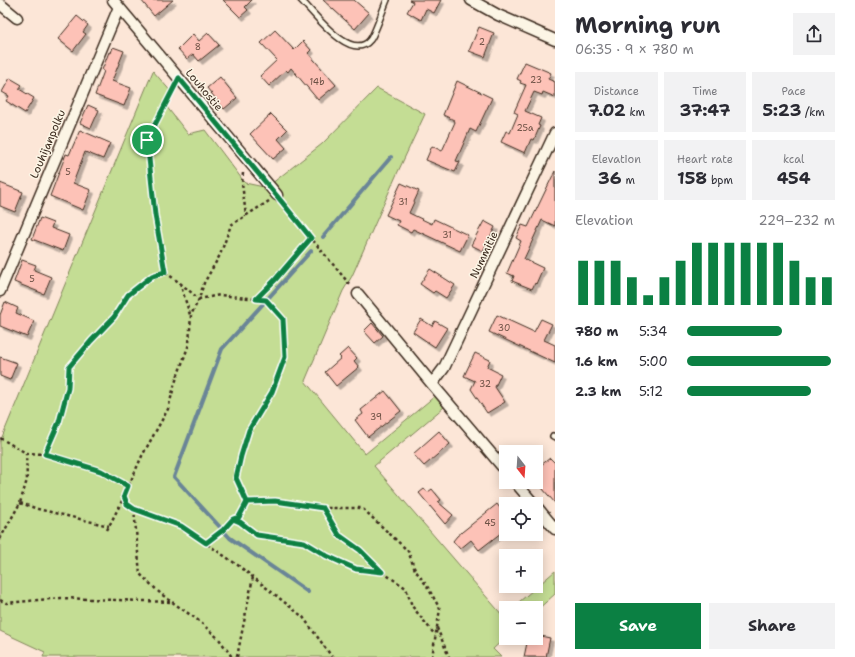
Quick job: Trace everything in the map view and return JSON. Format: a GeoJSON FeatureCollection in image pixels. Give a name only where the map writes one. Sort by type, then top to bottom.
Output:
{"type":"FeatureCollection","features":[{"type":"Feature","properties":{"kind":"street"},"geometry":{"type":"LineString","coordinates":[[471,0],[498,15],[555,40]]}},
{"type":"Feature","properties":{"kind":"street"},"geometry":{"type":"LineString","coordinates":[[0,4],[17,18]]}},
{"type":"Feature","properties":{"kind":"street","name":"Louhostie"},"geometry":{"type":"LineString","coordinates":[[116,4],[277,196]]}},
{"type":"Feature","properties":{"kind":"street","name":"Louhijanpolku"},"geometry":{"type":"LineString","coordinates":[[0,291],[116,4]]}},
{"type":"Feature","properties":{"kind":"street","name":"Nummitie"},"geometry":{"type":"LineString","coordinates":[[432,384],[444,368],[555,133]]}},
{"type":"Feature","properties":{"kind":"street"},"geometry":{"type":"LineString","coordinates":[[358,294],[499,463]]}},
{"type":"Feature","properties":{"kind":"street"},"geometry":{"type":"LineString","coordinates":[[521,489],[528,497]]}},
{"type":"Feature","properties":{"kind":"street"},"geometry":{"type":"LineString","coordinates":[[543,515],[555,529]]}},
{"type":"Feature","properties":{"kind":"lane"},"geometry":{"type":"LineString","coordinates":[[301,0],[330,31],[353,46],[362,46],[371,40],[387,0]]}},
{"type":"Feature","properties":{"kind":"path"},"geometry":{"type":"LineString","coordinates":[[179,78],[147,140],[155,215],[165,272],[199,299]]}},
{"type":"Feature","properties":{"kind":"path"},"geometry":{"type":"LineString","coordinates":[[244,156],[242,183],[246,216]]}},
{"type":"Feature","properties":{"kind":"path"},"geometry":{"type":"LineString","coordinates":[[190,315],[199,299],[204,283],[220,255],[231,225],[277,196],[358,294]]}},
{"type":"Feature","properties":{"kind":"path"},"geometry":{"type":"LineString","coordinates":[[256,299],[275,280],[311,238]]}},
{"type":"Feature","properties":{"kind":"path"},"geometry":{"type":"LineString","coordinates":[[45,454],[59,422],[68,388],[69,367],[114,317],[128,295],[152,276],[165,272]]}},
{"type":"Feature","properties":{"kind":"path"},"geometry":{"type":"LineString","coordinates":[[107,530],[142,456],[168,409],[175,383],[189,344],[190,315],[180,283]]}},
{"type":"Feature","properties":{"kind":"path"},"geometry":{"type":"LineString","coordinates":[[199,299],[220,295],[266,300],[283,319],[285,357],[272,392],[249,430],[236,478],[247,502]]}},
{"type":"Feature","properties":{"kind":"path"},"geometry":{"type":"LineString","coordinates":[[0,438],[26,453],[45,454],[101,471],[128,486]]}},
{"type":"Feature","properties":{"kind":"path"},"geometry":{"type":"LineString","coordinates":[[0,539],[20,503],[27,480],[26,453]]}},
{"type":"Feature","properties":{"kind":"path"},"geometry":{"type":"LineString","coordinates":[[124,496],[127,504],[134,509],[181,526],[253,577],[303,617],[332,657]]}},
{"type":"Feature","properties":{"kind":"path"},"geometry":{"type":"LineString","coordinates":[[247,502],[275,501],[323,508],[362,508],[408,551],[414,570],[427,586],[440,609],[432,657]]}},
{"type":"Feature","properties":{"kind":"path"},"geometry":{"type":"LineString","coordinates":[[206,543],[223,530],[233,519],[239,517],[247,502]]}},
{"type":"Feature","properties":{"kind":"path"},"geometry":{"type":"LineString","coordinates":[[20,503],[38,509],[109,526]]}},
{"type":"Feature","properties":{"kind":"path"},"geometry":{"type":"LineString","coordinates":[[323,508],[339,535],[360,550],[382,572],[406,588],[412,606],[435,635]]}},
{"type":"Feature","properties":{"kind":"path"},"geometry":{"type":"LineString","coordinates":[[134,509],[140,574],[161,594],[199,621],[219,639],[232,657]]}},
{"type":"Feature","properties":{"kind":"path"},"geometry":{"type":"LineString","coordinates":[[233,519],[240,522],[257,535],[304,542],[327,556],[356,569],[382,572]]}},
{"type":"Feature","properties":{"kind":"path"},"geometry":{"type":"LineString","coordinates":[[237,657],[253,577]]}},
{"type":"Feature","properties":{"kind":"path"},"geometry":{"type":"LineString","coordinates":[[0,600],[6,603],[61,598],[173,602]]}},
{"type":"Feature","properties":{"kind":"path"},"geometry":{"type":"LineString","coordinates":[[436,628],[449,657]]}},
{"type":"Feature","properties":{"kind":"green space"},"geometry":{"type":"Polygon","coordinates":[[[153,71],[173,94],[166,106],[188,134],[205,130],[245,183],[264,187],[271,184],[322,144],[377,88],[425,114],[352,276],[343,291],[305,381],[365,454],[435,396],[444,407],[374,466],[499,611],[499,643],[493,649],[501,657],[43,657],[45,652],[0,631],[0,442],[153,71]]]}},
{"type":"Feature","properties":{"kind":"green space"},"geometry":{"type":"Polygon","coordinates":[[[555,571],[555,594],[543,605],[543,601],[520,601],[529,593],[543,593],[543,581],[555,571]]]}},
{"type":"Feature","properties":{"kind":"building"},"geometry":{"type":"Polygon","coordinates":[[[141,0],[173,0],[154,16],[141,0]]]}},
{"type":"Feature","properties":{"kind":"building"},"geometry":{"type":"Polygon","coordinates":[[[223,0],[252,0],[245,7],[248,10],[240,17],[223,0]]]}},
{"type":"Feature","properties":{"kind":"building"},"geometry":{"type":"Polygon","coordinates":[[[323,0],[354,0],[369,13],[355,29],[323,0]]]}},
{"type":"Feature","properties":{"kind":"building"},"geometry":{"type":"Polygon","coordinates":[[[409,0],[441,0],[434,13],[426,9],[421,20],[407,12],[413,2],[409,0]]]}},
{"type":"Feature","properties":{"kind":"building"},"geometry":{"type":"Polygon","coordinates":[[[77,16],[88,25],[83,32],[86,34],[73,51],[58,39],[77,16]]]}},
{"type":"Feature","properties":{"kind":"building"},"geometry":{"type":"Polygon","coordinates":[[[479,27],[494,33],[485,57],[469,51],[479,27]]]}},
{"type":"Feature","properties":{"kind":"building"},"geometry":{"type":"Polygon","coordinates":[[[275,30],[294,50],[303,41],[311,50],[308,53],[336,85],[318,100],[291,68],[288,72],[286,70],[269,86],[260,76],[277,60],[261,43],[275,30]]]}},
{"type":"Feature","properties":{"kind":"building"},"geometry":{"type":"Polygon","coordinates":[[[208,33],[219,45],[199,61],[193,54],[187,59],[178,49],[193,34],[199,41],[208,33]]]}},
{"type":"Feature","properties":{"kind":"building"},"geometry":{"type":"Polygon","coordinates":[[[113,47],[124,51],[112,81],[131,88],[124,106],[95,95],[104,71],[102,70],[109,52],[111,53],[113,47]]]}},
{"type":"Feature","properties":{"kind":"building"},"geometry":{"type":"Polygon","coordinates":[[[525,62],[551,73],[548,79],[555,82],[555,97],[543,92],[542,95],[534,92],[525,111],[541,118],[538,125],[540,126],[534,140],[531,139],[525,153],[501,142],[506,131],[510,133],[518,114],[514,112],[526,85],[520,83],[521,81],[517,79],[525,62]]]}},
{"type":"Feature","properties":{"kind":"building"},"geometry":{"type":"Polygon","coordinates":[[[220,77],[237,98],[224,109],[207,88],[220,77]]]}},
{"type":"Feature","properties":{"kind":"building"},"geometry":{"type":"Polygon","coordinates":[[[10,78],[22,85],[19,89],[34,98],[25,113],[6,101],[9,96],[2,92],[10,78]]]}},
{"type":"Feature","properties":{"kind":"building"},"geometry":{"type":"Polygon","coordinates":[[[457,81],[492,98],[476,132],[470,129],[456,161],[460,162],[455,172],[426,160],[432,146],[442,151],[455,122],[454,120],[443,115],[457,81]]]}},
{"type":"Feature","properties":{"kind":"building"},"geometry":{"type":"Polygon","coordinates":[[[88,105],[99,110],[91,128],[80,123],[88,105]]]}},
{"type":"Feature","properties":{"kind":"building"},"geometry":{"type":"Polygon","coordinates":[[[271,114],[287,130],[278,139],[286,148],[273,159],[250,134],[271,114]]]}},
{"type":"Feature","properties":{"kind":"building"},"geometry":{"type":"Polygon","coordinates":[[[80,130],[110,143],[103,159],[85,152],[73,183],[91,190],[83,210],[50,196],[66,154],[69,155],[80,130]]]}},
{"type":"Feature","properties":{"kind":"building"},"geometry":{"type":"Polygon","coordinates":[[[555,171],[555,226],[542,220],[524,259],[543,268],[536,284],[535,283],[532,289],[512,281],[514,276],[507,273],[521,241],[516,238],[522,225],[528,227],[555,171]]]}},
{"type":"Feature","properties":{"kind":"building"},"geometry":{"type":"Polygon","coordinates":[[[0,183],[23,192],[15,212],[0,206],[0,183]]]}},
{"type":"Feature","properties":{"kind":"building"},"geometry":{"type":"Polygon","coordinates":[[[401,183],[419,191],[409,213],[432,224],[434,219],[468,235],[460,251],[413,229],[411,232],[397,225],[399,221],[386,215],[401,183]]]}},
{"type":"Feature","properties":{"kind":"building"},"geometry":{"type":"Polygon","coordinates":[[[40,218],[53,223],[51,228],[69,235],[63,251],[32,239],[40,218]]]}},
{"type":"Feature","properties":{"kind":"building"},"geometry":{"type":"Polygon","coordinates":[[[484,221],[495,227],[483,251],[471,245],[484,221]]]}},
{"type":"Feature","properties":{"kind":"building"},"geometry":{"type":"Polygon","coordinates":[[[22,260],[36,265],[34,270],[51,277],[44,294],[14,282],[22,260]]]}},
{"type":"Feature","properties":{"kind":"building"},"geometry":{"type":"Polygon","coordinates":[[[430,269],[455,285],[446,298],[435,291],[433,293],[420,284],[430,269]]]}},
{"type":"Feature","properties":{"kind":"building"},"geometry":{"type":"Polygon","coordinates":[[[5,302],[18,308],[16,313],[34,321],[27,337],[0,326],[0,315],[5,302]]]}},
{"type":"Feature","properties":{"kind":"building"},"geometry":{"type":"Polygon","coordinates":[[[497,315],[534,332],[541,319],[552,324],[544,340],[555,345],[555,363],[489,332],[497,315]]]}},
{"type":"Feature","properties":{"kind":"building"},"geometry":{"type":"Polygon","coordinates":[[[421,319],[432,326],[435,321],[447,328],[435,347],[413,332],[421,319]]]}},
{"type":"Feature","properties":{"kind":"building"},"geometry":{"type":"Polygon","coordinates":[[[372,323],[383,336],[375,343],[364,331],[372,323]]]}},
{"type":"Feature","properties":{"kind":"building"},"geometry":{"type":"Polygon","coordinates":[[[348,348],[357,358],[354,361],[359,367],[336,386],[325,372],[341,358],[339,356],[348,348]]]}},
{"type":"Feature","properties":{"kind":"building"},"geometry":{"type":"Polygon","coordinates":[[[475,353],[490,360],[487,367],[501,374],[495,387],[505,402],[487,413],[471,389],[475,381],[464,376],[475,353]]]}},
{"type":"Feature","properties":{"kind":"building"},"geometry":{"type":"Polygon","coordinates":[[[0,357],[17,363],[10,380],[0,376],[0,357]]]}},
{"type":"Feature","properties":{"kind":"building"},"geometry":{"type":"Polygon","coordinates":[[[385,391],[401,411],[368,437],[355,420],[363,414],[361,410],[385,391]]]}},
{"type":"Feature","properties":{"kind":"building"},"geometry":{"type":"Polygon","coordinates":[[[439,431],[450,444],[424,466],[413,454],[439,431]]]}},
{"type":"Feature","properties":{"kind":"building"},"geometry":{"type":"Polygon","coordinates":[[[550,458],[555,463],[555,503],[543,489],[543,464],[550,458]]]}},
{"type":"Feature","properties":{"kind":"building"},"geometry":{"type":"Polygon","coordinates":[[[424,489],[428,492],[432,489],[441,500],[438,502],[453,515],[445,524],[419,493],[424,489]]]}},
{"type":"Feature","properties":{"kind":"building"},"geometry":{"type":"Polygon","coordinates":[[[497,504],[499,507],[499,534],[479,550],[471,540],[460,549],[453,541],[457,536],[497,504]]]}},
{"type":"Feature","properties":{"kind":"building"},"geometry":{"type":"Polygon","coordinates":[[[543,636],[550,638],[546,657],[524,657],[527,645],[543,645],[543,636]]]}},
{"type":"Feature","properties":{"kind":"waterway"},"geometry":{"type":"LineString","coordinates":[[323,237],[391,157]]}},
{"type":"Feature","properties":{"kind":"waterway"},"geometry":{"type":"LineString","coordinates":[[308,592],[230,538],[174,477],[222,349],[311,251]]}},
{"type":"Feature","properties":{"kind":"route"},"geometry":{"type":"LineString","coordinates":[[147,140],[155,215],[165,272],[152,276],[128,295],[114,317],[69,367],[68,388],[59,422],[45,454],[101,471],[128,486],[124,496],[127,504],[134,509],[181,526],[206,543],[223,530],[233,519],[239,517],[247,502],[275,501],[323,508],[339,535],[360,550],[382,572],[356,569],[327,556],[304,542],[257,535],[240,522],[233,519],[239,517],[247,502],[236,478],[249,430],[272,392],[285,357],[283,319],[266,300],[256,299],[275,280],[311,238],[179,78],[147,140]]}}]}
